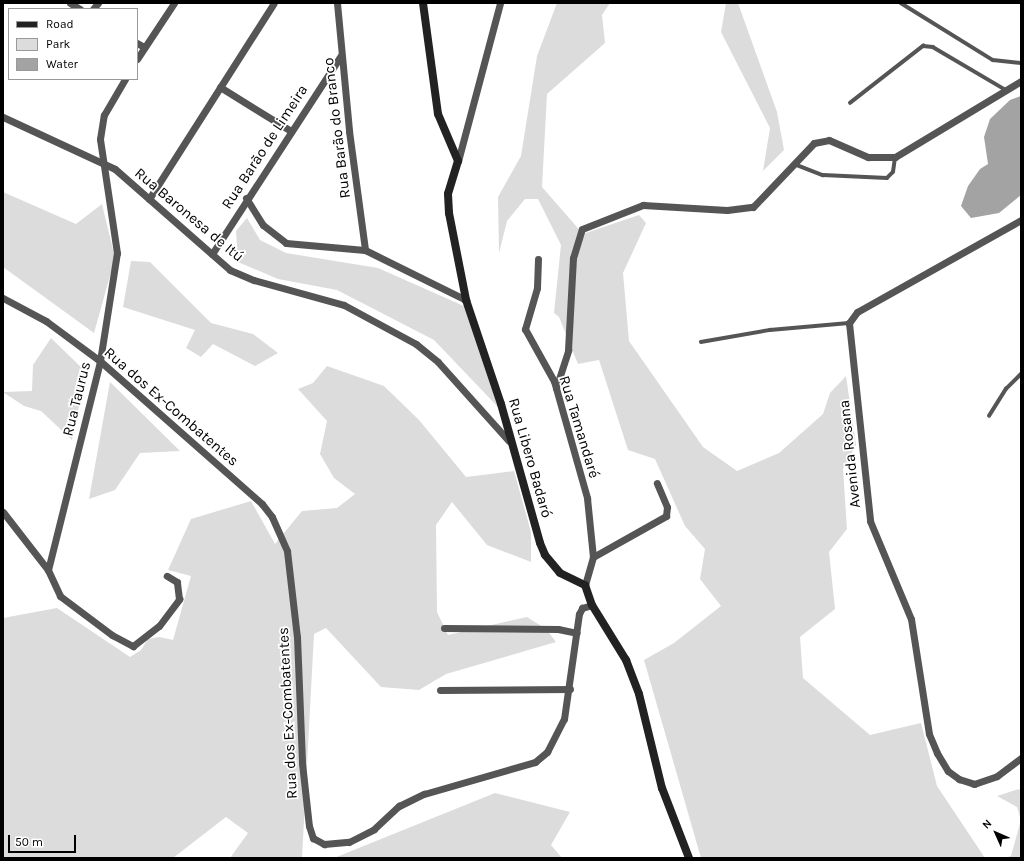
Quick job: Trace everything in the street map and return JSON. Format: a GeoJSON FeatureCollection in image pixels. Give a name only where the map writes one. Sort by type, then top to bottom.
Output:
{"type":"FeatureCollection","features":[{"type":"Feature","properties":{"kind":"street"},"geometry":{"type":"LineString","coordinates":[[138,57],[174,3]]}},
{"type":"Feature","properties":{"kind":"street"},"geometry":{"type":"LineString","coordinates":[[149,199],[274,3]]}},
{"type":"Feature","properties":{"kind":"street","name":"Rua Barão do Branco"},"geometry":{"type":"LineString","coordinates":[[337,3],[341,55],[365,250]]}},
{"type":"Feature","properties":{"kind":"street"},"geometry":{"type":"LineString","coordinates":[[423,3],[438,114],[458,161]]}},
{"type":"Feature","properties":{"kind":"street"},"geometry":{"type":"LineString","coordinates":[[458,161],[500,3]]}},
{"type":"Feature","properties":{"kind":"street"},"geometry":{"type":"LineString","coordinates":[[138,44],[144,47]]}},
{"type":"Feature","properties":{"kind":"street","name":"Rua Barão de Limeira"},"geometry":{"type":"LineString","coordinates":[[212,254],[246,198],[341,55]]}},
{"type":"Feature","properties":{"kind":"street","name":"Rua Taurus"},"geometry":{"type":"LineString","coordinates":[[48,570],[100,361],[117,253],[100,162],[101,126],[125,80]]}},
{"type":"Feature","properties":{"kind":"street"},"geometry":{"type":"LineString","coordinates":[[556,388],[568,350],[573,258],[582,228],[643,205],[727,210],[753,207],[794,164],[821,140],[868,157],[895,157],[1021,81]]}},
{"type":"Feature","properties":{"kind":"street"},"geometry":{"type":"LineString","coordinates":[[220,87],[291,131]]}},
{"type":"Feature","properties":{"kind":"street","name":"Rua Baronesa de Itú"},"geometry":{"type":"LineString","coordinates":[[3,117],[115,169],[230,270],[254,280],[344,305],[416,344],[438,362],[509,441]]}},
{"type":"Feature","properties":{"kind":"street","name":"Rua Libero Badaró"},"geometry":{"type":"LineString","coordinates":[[458,161],[448,194],[449,213],[466,300],[501,404],[509,441],[545,555],[560,573],[585,585]]}},
{"type":"Feature","properties":{"kind":"street"},"geometry":{"type":"LineString","coordinates":[[246,198],[263,225],[286,243],[365,250],[466,300]]}},
{"type":"Feature","properties":{"kind":"street"},"geometry":{"type":"LineString","coordinates":[[849,323],[856,312],[1021,220]]}},
{"type":"Feature","properties":{"kind":"street","name":"Rua Tamandaré"},"geometry":{"type":"LineString","coordinates":[[538,259],[537,288],[525,329],[556,388],[587,498],[593,557],[585,585]]}},
{"type":"Feature","properties":{"kind":"street","name":"Rua dos Ex-Combatentes"},"geometry":{"type":"LineString","coordinates":[[3,298],[46,321],[100,361],[262,504],[278,530],[287,551],[297,637],[302,763],[313,838],[333,846],[350,842],[374,829],[399,806],[424,794],[535,762],[547,752],[556,736],[570,689],[578,614],[582,608],[592,605]]}},
{"type":"Feature","properties":{"kind":"street","name":"Avenida Rosana"},"geometry":{"type":"LineString","coordinates":[[849,323],[870,521],[911,618],[929,734],[948,770],[959,779],[974,784],[997,776],[1021,758]]}},
{"type":"Feature","properties":{"kind":"street"},"geometry":{"type":"LineString","coordinates":[[593,557],[666,516],[667,507],[657,483]]}},
{"type":"Feature","properties":{"kind":"street"},"geometry":{"type":"LineString","coordinates":[[3,512],[48,570],[67,603],[112,635],[133,646],[159,626],[179,599],[177,582],[167,576]]}},
{"type":"Feature","properties":{"kind":"street"},"geometry":{"type":"LineString","coordinates":[[585,585],[592,605],[626,660],[639,694],[662,788],[689,858]]}},
{"type":"Feature","properties":{"kind":"street"},"geometry":{"type":"LineString","coordinates":[[444,628],[558,629],[576,633]]}},
{"type":"Feature","properties":{"kind":"street"},"geometry":{"type":"LineString","coordinates":[[440,690],[570,689]]}},
{"type":"Feature","properties":{"kind":"lane"},"geometry":{"type":"LineString","coordinates":[[901,3],[993,60],[1021,63]]}},
{"type":"Feature","properties":{"kind":"lane"},"geometry":{"type":"LineString","coordinates":[[850,102],[923,46],[933,47],[1006,90]]}},
{"type":"Feature","properties":{"kind":"lane"},"geometry":{"type":"LineString","coordinates":[[794,164],[823,175],[886,178],[893,172],[895,157]]}},
{"type":"Feature","properties":{"kind":"lane"},"geometry":{"type":"LineString","coordinates":[[702,342],[770,330],[849,323]]}},
{"type":"Feature","properties":{"kind":"lane"},"geometry":{"type":"LineString","coordinates":[[989,416],[1006,389],[1021,374]]}},
{"type":"Feature","properties":{"kind":"green space"},"geometry":{"type":"Polygon","coordinates":[[[557,3],[610,3],[602,15],[605,43],[547,94],[542,187],[583,234],[639,215],[646,223],[623,273],[629,341],[703,447],[737,471],[779,453],[823,414],[830,393],[846,376],[856,445],[843,469],[847,529],[829,552],[835,609],[800,637],[803,678],[870,735],[921,723],[937,786],[985,858],[701,858],[644,660],[674,643],[721,606],[700,579],[705,549],[685,526],[655,459],[628,450],[599,360],[578,364],[559,317],[554,313],[561,245],[538,199],[525,199],[507,221],[499,253],[498,197],[521,156],[537,56],[557,3]]]}},
{"type":"Feature","properties":{"kind":"green space"},"geometry":{"type":"Polygon","coordinates":[[[726,3],[738,3],[777,112],[784,150],[763,171],[770,128],[721,32],[726,3]]]}},
{"type":"Feature","properties":{"kind":"green space"},"geometry":{"type":"Polygon","coordinates":[[[3,192],[76,224],[102,204],[115,258],[94,333],[3,267],[3,192]]]}},
{"type":"Feature","properties":{"kind":"green space"},"geometry":{"type":"Polygon","coordinates":[[[247,218],[260,240],[286,253],[378,268],[466,307],[498,407],[434,340],[337,290],[278,279],[238,262],[236,231],[247,218]]]}},
{"type":"Feature","properties":{"kind":"green space"},"geometry":{"type":"Polygon","coordinates":[[[131,261],[150,262],[211,323],[253,334],[278,353],[255,366],[213,344],[201,357],[186,348],[195,330],[123,307],[131,261]]]}},
{"type":"Feature","properties":{"kind":"green space"},"geometry":{"type":"Polygon","coordinates":[[[51,338],[86,372],[72,440],[41,411],[24,406],[3,392],[32,391],[33,365],[51,338]]]}},
{"type":"Feature","properties":{"kind":"green space"},"geometry":{"type":"Polygon","coordinates":[[[327,366],[384,386],[419,420],[466,477],[514,471],[531,532],[531,562],[487,545],[452,502],[436,525],[437,612],[448,635],[527,617],[546,629],[556,642],[446,674],[419,690],[381,687],[326,628],[314,634],[302,858],[230,858],[248,833],[226,817],[173,858],[3,858],[3,618],[57,608],[130,657],[141,650],[148,639],[159,637],[173,640],[191,576],[168,570],[191,519],[251,501],[275,544],[302,511],[337,508],[355,494],[334,478],[320,454],[327,421],[298,389],[313,383],[327,366]]]}},
{"type":"Feature","properties":{"kind":"green space"},"geometry":{"type":"Polygon","coordinates":[[[110,382],[180,451],[140,453],[115,490],[89,499],[110,382]]]}},
{"type":"Feature","properties":{"kind":"green space"},"geometry":{"type":"Polygon","coordinates":[[[1019,789],[1021,791],[1021,820],[1017,807],[997,796],[1019,789]]]}},
{"type":"Feature","properties":{"kind":"green space"},"geometry":{"type":"Polygon","coordinates":[[[495,793],[570,812],[551,845],[562,858],[334,858],[495,793]]]}},
{"type":"Feature","properties":{"kind":"green space"},"geometry":{"type":"Polygon","coordinates":[[[1021,820],[1021,858],[1005,858],[1011,856],[1021,820]]]}},
{"type":"Feature","properties":{"kind":"water"},"geometry":{"type":"Polygon","coordinates":[[[1021,96],[1021,195],[999,213],[971,218],[961,206],[968,186],[980,169],[988,164],[984,137],[990,119],[1010,100],[1021,96]]]}}]}
